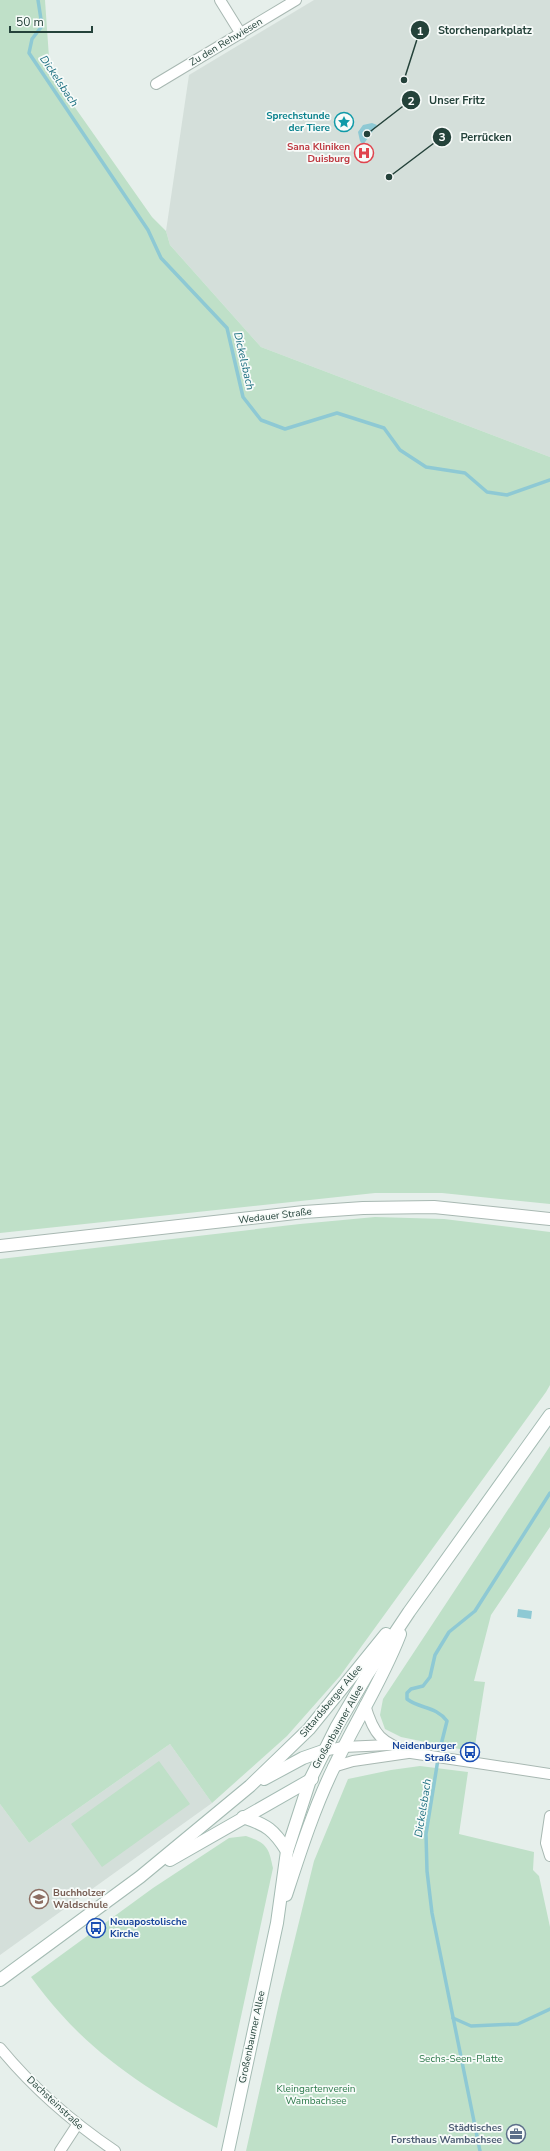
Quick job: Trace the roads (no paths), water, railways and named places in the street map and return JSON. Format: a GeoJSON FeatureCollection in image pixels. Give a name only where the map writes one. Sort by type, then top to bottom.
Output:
{"type":"FeatureCollection","features":[{"type":"Feature","properties":{"kind":"main road","name":"Wedauer Straße"},"geometry":{"type":"LineString","coordinates":[[0,1246],[304,1212],[363,1208],[434,1207],[550,1219]]}},
{"type":"Feature","properties":{"kind":"main road","name":"Großenbaumer Allee"},"geometry":{"type":"LineString","coordinates":[[228,2151],[277,1923],[287,1851],[310,1780],[323,1751],[367,1675],[409,1612],[550,1415]]}},
{"type":"Feature","properties":{"kind":"main road","name":"Großenbaumer Allee"},"geometry":{"type":"LineString","coordinates":[[277,1923],[319,1802],[343,1747],[390,1662],[409,1612]]}},
{"type":"Feature","properties":{"kind":"main road","name":"Sittardsberger Allee"},"geometry":{"type":"LineString","coordinates":[[0,1980],[140,1877],[250,1786],[303,1736],[388,1632],[409,1612]]}},
{"type":"Feature","properties":{"kind":"main road","name":"Sittardsberger Allee"},"geometry":{"type":"LineString","coordinates":[[250,1786],[302,1758],[323,1751]]}},
{"type":"Feature","properties":{"kind":"main road","name":"Sittardsberger Allee"},"geometry":{"type":"LineString","coordinates":[[140,1877],[334,1767]]}},
{"type":"Feature","properties":{"kind":"main road"},"geometry":{"type":"LineString","coordinates":[[244,1817],[258,1822],[276,1834],[287,1851]]}},
{"type":"Feature","properties":{"kind":"street"},"geometry":{"type":"LineString","coordinates":[[220,0],[241,34]]}},
{"type":"Feature","properties":{"kind":"street","name":"Zu den Rehwiesen"},"geometry":{"type":"LineString","coordinates":[[156,84],[296,0]]}},
{"type":"Feature","properties":{"kind":"street"},"geometry":{"type":"LineString","coordinates":[[365,1705],[370,1721],[382,1739],[389,1745],[411,1753],[550,1774]]}},
{"type":"Feature","properties":{"kind":"street"},"geometry":{"type":"LineString","coordinates":[[323,1751],[343,1747],[389,1745]]}},
{"type":"Feature","properties":{"kind":"street"},"geometry":{"type":"LineString","coordinates":[[334,1767],[353,1761],[411,1753]]}},
{"type":"Feature","properties":{"kind":"street"},"geometry":{"type":"LineString","coordinates":[[550,1816],[546,1843],[550,1856]]}},
{"type":"Feature","properties":{"kind":"street","name":"Dachsteinstraße"},"geometry":{"type":"LineString","coordinates":[[0,2048],[46,2097],[77,2125],[116,2151]]}},
{"type":"Feature","properties":{"kind":"street"},"geometry":{"type":"LineString","coordinates":[[60,2151],[77,2125]]}},
{"type":"Feature","properties":{"kind":"water"},"geometry":{"type":"Polygon","coordinates":[[[372,123],[377,125],[363,145],[360,141],[358,132],[363,125],[372,123]]]}},
{"type":"Feature","properties":{"kind":"water"},"geometry":{"type":"Polygon","coordinates":[[[518,1609],[532,1611],[531,1619],[517,1617],[518,1609]]]}},
{"type":"Feature","properties":{"kind":"waterway","name":"Dickelsbach"},"geometry":{"type":"LineString","coordinates":[[38,0],[42,26],[32,39],[29,53],[148,230],[161,258],[227,328],[243,397],[261,420],[285,429],[337,413],[384,428],[400,450],[426,467],[465,473],[487,492],[507,495],[550,480]]}},
{"type":"Feature","properties":{"kind":"waterway","name":"Dickelsbach"},"geometry":{"type":"LineString","coordinates":[[480,2151],[432,1913],[427,1871],[426,1834],[439,1753],[447,1721],[443,1716],[433,1710],[417,1705],[407,1699],[407,1693],[411,1689],[423,1686],[430,1677],[435,1655],[449,1632],[475,1611],[550,1493]]}},
{"type":"Feature","properties":{"kind":"waterway"},"geometry":{"type":"LineString","coordinates":[[453,2018],[471,2026],[518,2024],[550,2009]]}},
{"type":"Feature","properties":{"kind":"place","name":"Storchenparkplatz"},"geometry":{"type":"Point","coordinates":[404,80]}},
{"type":"Feature","properties":{"kind":"place","name":"Sprechstunde der Tiere"},"geometry":{"type":"Point","coordinates":[344,122]}},
{"type":"Feature","properties":{"kind":"place","name":"Unser Fritz"},"geometry":{"type":"Point","coordinates":[367,134]}},
{"type":"Feature","properties":{"kind":"place","name":"Sana Kliniken Duisburg"},"geometry":{"type":"Point","coordinates":[364,153]}},
{"type":"Feature","properties":{"kind":"place","name":"Perrücken"},"geometry":{"type":"Point","coordinates":[389,177]}},
{"type":"Feature","properties":{"kind":"place","name":"Neidenburger Straße"},"geometry":{"type":"Point","coordinates":[470,1752]}},
{"type":"Feature","properties":{"kind":"place","name":"Buchholzer Waldschule"},"geometry":{"type":"Point","coordinates":[39,1899]}},
{"type":"Feature","properties":{"kind":"place","name":"Neuapostolische Kirche"},"geometry":{"type":"Point","coordinates":[96,1928]}},
{"type":"Feature","properties":{"kind":"place","name":"Städtisches Forsthaus Wambachsee"},"geometry":{"type":"Point","coordinates":[516,2134]}},
{"type":"Feature","properties":{"kind":"park label","name":"Sechs-Seen-Platte"},"geometry":{"type":"Point","coordinates":[461,2059]}},
{"type":"Feature","properties":{"kind":"park label","name":"Kleingartenverein Wambachsee"},"geometry":{"type":"Point","coordinates":[316,2094]}}]}
